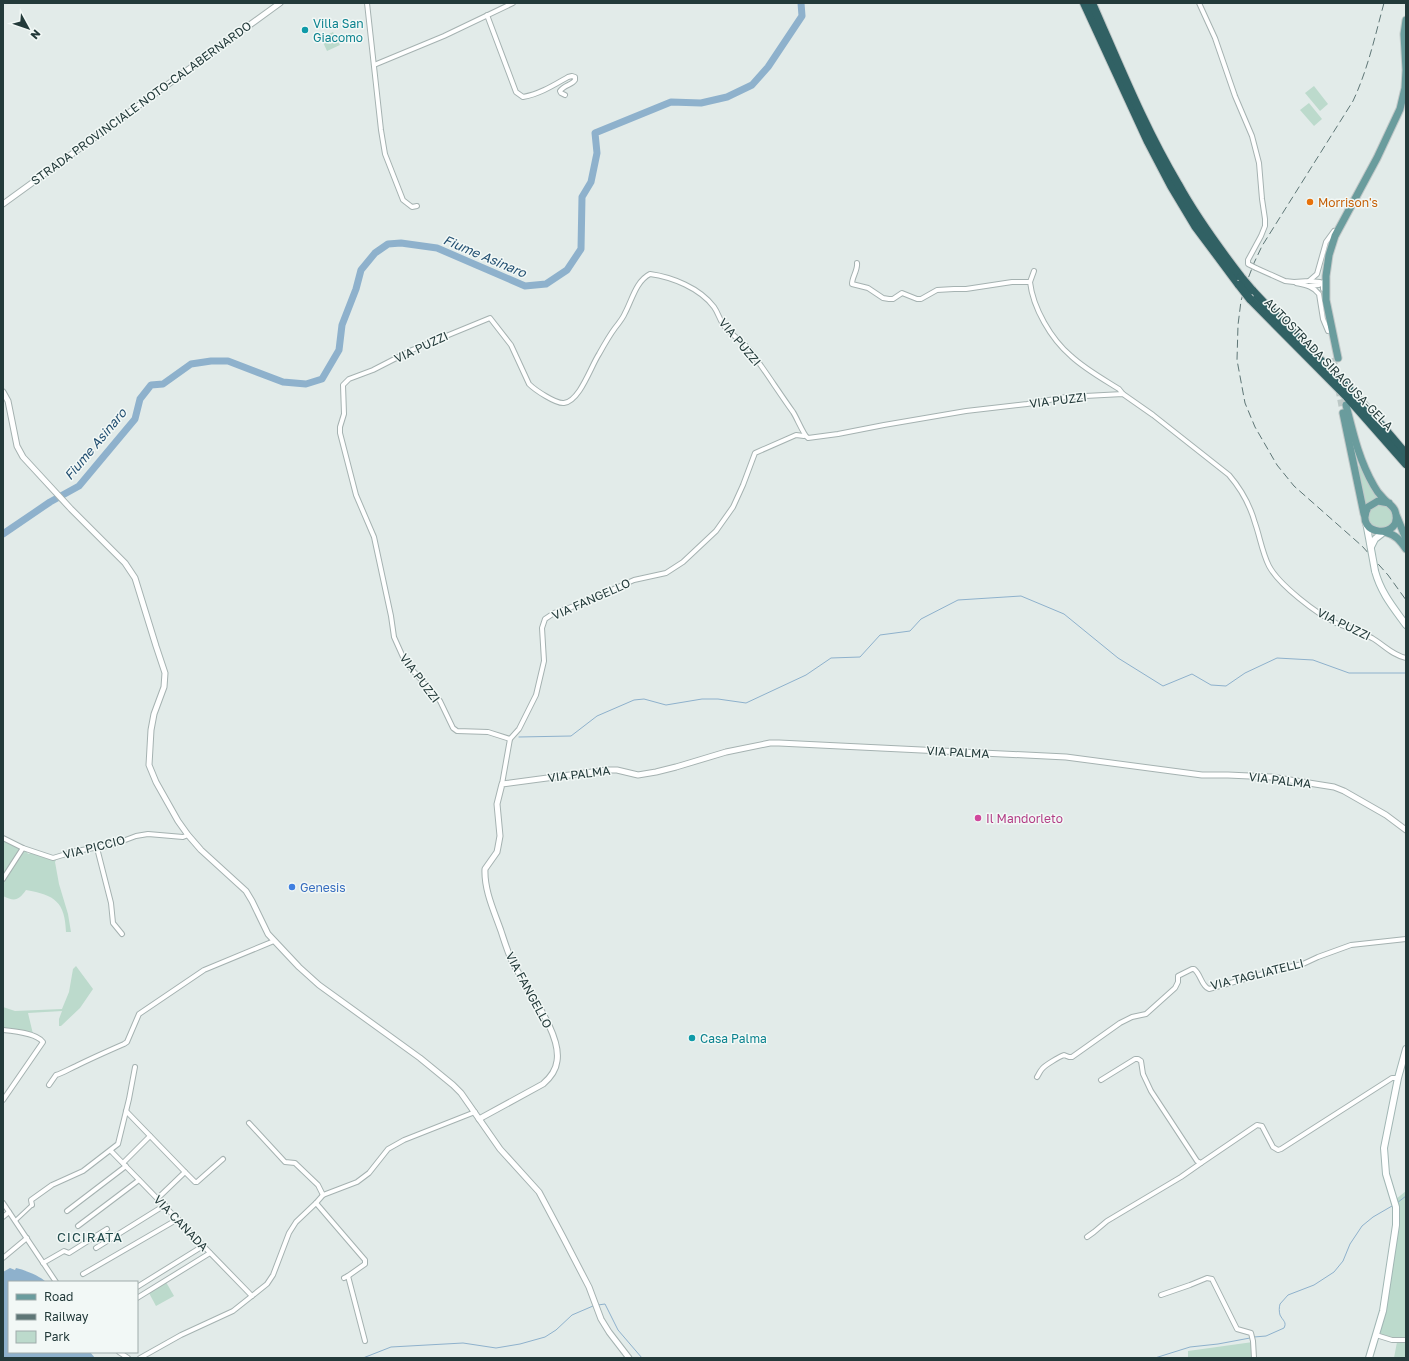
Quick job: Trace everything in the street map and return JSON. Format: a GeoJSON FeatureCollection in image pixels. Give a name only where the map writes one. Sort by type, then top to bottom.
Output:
{"type":"FeatureCollection","features":[{"type":"Feature","properties":{"kind":"highway"},"geometry":{"type":"LineString","coordinates":[[1084,3],[1177,184],[1240,281]]}},
{"type":"Feature","properties":{"kind":"highway"},"geometry":{"type":"LineString","coordinates":[[1092,3],[1112,57]]}},
{"type":"Feature","properties":{"kind":"highway","name":"AUTOSTRADA SIRACUSA-GELA"},"geometry":{"type":"LineString","coordinates":[[1240,281],[1252,290],[1353,393],[1406,454]]}},
{"type":"Feature","properties":{"kind":"highway","name":"AUTOSTRADA SIRACUSA-GELA"},"geometry":{"type":"LineString","coordinates":[[1240,281],[1250,299],[1347,397],[1406,464]]}},
{"type":"Feature","properties":{"kind":"main road"},"geometry":{"type":"LineString","coordinates":[[1346,214],[1336,229],[1325,252],[1322,284],[1322,298],[1335,358],[1326,289],[1329,255],[1335,236],[1377,158],[1400,109],[1405,88],[1406,70],[1404,34],[1406,20]]}},
{"type":"Feature","properties":{"kind":"main road"},"geometry":{"type":"LineString","coordinates":[[1406,539],[1394,509],[1375,487],[1363,464],[1344,406],[1378,584],[1383,594],[1406,625]]}},
{"type":"Feature","properties":{"kind":"main road"},"geometry":{"type":"LineString","coordinates":[[1389,503],[1382,501],[1371,505],[1366,511],[1366,520],[1373,530],[1395,535],[1406,549]]}},
{"type":"Feature","properties":{"kind":"main road"},"geometry":{"type":"LineString","coordinates":[[1371,549],[1375,539],[1392,527],[1396,520],[1396,516]]}},
{"type":"Feature","properties":{"kind":"main road"},"geometry":{"type":"LineString","coordinates":[[1369,1358],[1383,1312],[1396,1225],[1395,1204],[1386,1174],[1384,1148],[1398,1078],[1406,1049]]}},
{"type":"Feature","properties":{"kind":"street","name":"STRADA PROVINCIALE NOTO-CALABERNARDO"},"geometry":{"type":"LineString","coordinates":[[3,204],[280,3]]}},
{"type":"Feature","properties":{"kind":"street"},"geometry":{"type":"LineString","coordinates":[[367,3],[381,130],[388,163],[403,200],[412,207],[417,206]]}},
{"type":"Feature","properties":{"kind":"street"},"geometry":{"type":"LineString","coordinates":[[374,65],[444,36],[513,3]]}},
{"type":"Feature","properties":{"kind":"street"},"geometry":{"type":"LineString","coordinates":[[1199,3],[1215,38],[1235,96],[1252,136],[1259,163],[1265,226],[1248,260],[1248,264],[1285,281],[1309,286],[1322,284]]}},
{"type":"Feature","properties":{"kind":"street"},"geometry":{"type":"LineString","coordinates":[[486,16],[516,92],[523,97],[529,96],[542,92],[572,76],[575,77],[576,80],[574,82],[562,87],[560,91],[565,96]]}},
{"type":"Feature","properties":{"kind":"street"},"geometry":{"type":"LineString","coordinates":[[1309,280],[1317,274],[1326,242],[1336,229]]}},
{"type":"Feature","properties":{"kind":"street"},"geometry":{"type":"LineString","coordinates":[[1329,255],[1325,264],[1324,282],[1322,284],[1326,310],[1330,321]]}},
{"type":"Feature","properties":{"kind":"street"},"geometry":{"type":"LineString","coordinates":[[857,263],[858,266],[852,280],[852,284],[868,288],[883,298],[889,299],[896,298],[900,293],[921,299],[937,290],[954,288],[966,289],[1012,282],[1030,282]]}},
{"type":"Feature","properties":{"kind":"street"},"geometry":{"type":"LineString","coordinates":[[1034,271],[1030,282],[1032,295],[1037,309],[1061,347],[1070,356],[1123,394]]}},
{"type":"Feature","properties":{"kind":"street","name":"VIA PUZZI"},"geometry":{"type":"LineString","coordinates":[[510,740],[488,732],[458,731],[453,728],[440,701],[408,665],[399,649],[394,638],[374,536],[356,494],[340,434],[340,427],[344,414],[343,389],[346,382],[412,350],[490,318],[511,345],[529,384],[533,388],[559,403],[566,402],[575,395],[585,383],[598,356],[625,314],[638,285],[642,279],[650,274],[690,287],[703,296],[714,307],[726,328],[748,348],[801,425],[804,436],[808,438],[966,411],[1066,398],[1123,394],[1153,414],[1229,475],[1250,507],[1262,548],[1270,567],[1285,585],[1312,609],[1325,617],[1351,630],[1373,638],[1392,653],[1406,658]]}},
{"type":"Feature","properties":{"kind":"street"},"geometry":{"type":"LineString","coordinates":[[1294,282],[1309,280],[1320,282],[1322,284]]}},
{"type":"Feature","properties":{"kind":"street"},"geometry":{"type":"LineString","coordinates":[[1309,286],[1318,294],[1323,318],[1328,331]]}},
{"type":"Feature","properties":{"kind":"street"},"geometry":{"type":"LineString","coordinates":[[3,392],[8,401],[19,451],[26,461],[125,563],[135,578],[165,673],[164,687],[154,714],[151,730],[149,765],[156,782],[178,820],[201,850],[246,891],[252,900],[263,926],[274,941],[299,967],[319,985],[420,1058],[453,1084],[475,1112],[500,1149],[538,1192],[564,1237],[597,1307],[601,1319],[629,1358]]}},
{"type":"Feature","properties":{"kind":"street","name":"VIA FANGELLO"},"geometry":{"type":"LineString","coordinates":[[479,1120],[543,1084],[551,1076],[556,1065],[557,1058],[557,1050],[553,1036],[540,1008],[510,958],[487,889],[485,869],[497,852],[499,842],[497,804],[510,740],[519,729],[536,695],[544,662],[542,628],[545,619],[554,613],[580,604],[634,580],[666,573],[683,562],[716,531],[733,507],[755,453],[796,435],[804,436]]}},
{"type":"Feature","properties":{"kind":"street","name":"VIA PALMA"},"geometry":{"type":"LineString","coordinates":[[502,784],[607,770],[617,770],[638,774],[656,772],[676,768],[726,752],[770,743],[912,749],[1066,757],[1202,775],[1271,777],[1334,787],[1344,791],[1386,815],[1406,830]]}},
{"type":"Feature","properties":{"kind":"street","name":"VIA PICCIO"},"geometry":{"type":"LineString","coordinates":[[3,838],[23,848],[53,858],[76,851],[97,848],[136,836],[148,834],[182,837],[188,835]]}},
{"type":"Feature","properties":{"kind":"street"},"geometry":{"type":"LineString","coordinates":[[3,879],[23,848]]}},
{"type":"Feature","properties":{"kind":"street"},"geometry":{"type":"LineString","coordinates":[[97,848],[111,903],[113,924],[122,934]]}},
{"type":"Feature","properties":{"kind":"street","name":"VIA TAGLIATELLI"},"geometry":{"type":"LineString","coordinates":[[1037,1077],[1046,1064],[1064,1055],[1072,1057],[1120,1023],[1132,1017],[1146,1014],[1174,988],[1180,975],[1192,969],[1198,973],[1205,987],[1209,989],[1303,964],[1318,956],[1351,945],[1406,939]]}},
{"type":"Feature","properties":{"kind":"street"},"geometry":{"type":"LineString","coordinates":[[49,1085],[55,1075],[127,1042],[139,1014],[204,970],[274,941]]}},
{"type":"Feature","properties":{"kind":"street"},"geometry":{"type":"LineString","coordinates":[[3,1030],[34,1036],[40,1038],[43,1042],[3,1100]]}},
{"type":"Feature","properties":{"kind":"street"},"geometry":{"type":"LineString","coordinates":[[1101,1080],[1135,1059],[1141,1061],[1143,1074],[1151,1091],[1197,1161],[1201,1163]]}},
{"type":"Feature","properties":{"kind":"street"},"geometry":{"type":"LineString","coordinates":[[15,1221],[32,1205],[31,1200],[48,1188],[83,1171],[103,1155],[111,1151],[119,1142],[135,1067]]}},
{"type":"Feature","properties":{"kind":"street"},"geometry":{"type":"LineString","coordinates":[[1087,1237],[1107,1221],[1181,1177],[1258,1125],[1262,1126],[1273,1147],[1278,1150],[1281,1149],[1392,1078],[1398,1078]]}},
{"type":"Feature","properties":{"kind":"street"},"geometry":{"type":"LineString","coordinates":[[126,1111],[195,1182],[197,1182],[223,1158]]}},
{"type":"Feature","properties":{"kind":"street"},"geometry":{"type":"LineString","coordinates":[[140,1358],[181,1335],[233,1311],[267,1284],[286,1238],[296,1222],[323,1195],[357,1182],[369,1172],[388,1149],[404,1140],[475,1112]]}},
{"type":"Feature","properties":{"kind":"street"},"geometry":{"type":"LineString","coordinates":[[249,1123],[285,1162],[295,1163],[318,1185],[323,1195]]}},
{"type":"Feature","properties":{"kind":"street"},"geometry":{"type":"LineString","coordinates":[[67,1211],[124,1164],[150,1136]]}},
{"type":"Feature","properties":{"kind":"street","name":"VIA CANADA"},"geometry":{"type":"LineString","coordinates":[[111,1151],[252,1296]]}},
{"type":"Feature","properties":{"kind":"street"},"geometry":{"type":"LineString","coordinates":[[158,1198],[185,1172]]}},
{"type":"Feature","properties":{"kind":"street"},"geometry":{"type":"LineString","coordinates":[[78,1226],[139,1180]]}},
{"type":"Feature","properties":{"kind":"street"},"geometry":{"type":"LineString","coordinates":[[3,1203],[55,1281]]}},
{"type":"Feature","properties":{"kind":"street"},"geometry":{"type":"LineString","coordinates":[[316,1203],[365,1260],[365,1264],[346,1277],[365,1341]]}},
{"type":"Feature","properties":{"kind":"street"},"geometry":{"type":"LineString","coordinates":[[96,1248],[165,1206]]}},
{"type":"Feature","properties":{"kind":"street"},"geometry":{"type":"LineString","coordinates":[[3,1217],[9,1212]]}},
{"type":"Feature","properties":{"kind":"street"},"geometry":{"type":"LineString","coordinates":[[83,1274],[178,1219]]}},
{"type":"Feature","properties":{"kind":"street"},"geometry":{"type":"LineString","coordinates":[[43,1263],[64,1250],[69,1253],[107,1229]]}},
{"type":"Feature","properties":{"kind":"street"},"geometry":{"type":"LineString","coordinates":[[3,1258],[27,1238]]}},
{"type":"Feature","properties":{"kind":"street"},"geometry":{"type":"LineString","coordinates":[[138,1285],[203,1246]]}},
{"type":"Feature","properties":{"kind":"street"},"geometry":{"type":"LineString","coordinates":[[138,1297],[210,1253]]}},
{"type":"Feature","properties":{"kind":"street"},"geometry":{"type":"LineString","coordinates":[[1161,1294],[1190,1285],[1206,1278],[1212,1279],[1237,1329],[1249,1331],[1252,1335],[1254,1358]]}},
{"type":"Feature","properties":{"kind":"street"},"geometry":{"type":"LineString","coordinates":[[1376,1336],[1392,1340],[1406,1340]]}},
{"type":"Feature","properties":{"kind":"green space"},"geometry":{"type":"Polygon","coordinates":[[[333,32],[340,45],[327,51],[321,38],[333,32]]]}},
{"type":"Feature","properties":{"kind":"green space"},"geometry":{"type":"Polygon","coordinates":[[[1314,86],[1328,104],[1320,111],[1305,93],[1314,86]]]}},
{"type":"Feature","properties":{"kind":"green space"},"geometry":{"type":"Polygon","coordinates":[[[1309,103],[1322,119],[1314,126],[1300,110],[1309,103]]]}},
{"type":"Feature","properties":{"kind":"green space"},"geometry":{"type":"Polygon","coordinates":[[[1358,466],[1361,467],[1380,499],[1366,507],[1358,466]]]}},
{"type":"Feature","properties":{"kind":"green space"},"geometry":{"type":"Polygon","coordinates":[[[1385,504],[1392,510],[1393,522],[1387,528],[1373,527],[1368,519],[1369,510],[1376,505],[1385,504]]]}},
{"type":"Feature","properties":{"kind":"green space"},"geometry":{"type":"Polygon","coordinates":[[[3,840],[20,848],[20,850],[3,877],[3,840]]]}},
{"type":"Feature","properties":{"kind":"green space"},"geometry":{"type":"Polygon","coordinates":[[[24,850],[28,850],[27,853],[29,854],[31,852],[45,858],[56,860],[55,862],[59,884],[68,914],[71,932],[66,932],[61,907],[44,894],[26,890],[19,898],[16,899],[3,896],[3,880],[24,850]]]}},
{"type":"Feature","properties":{"kind":"green space"},"geometry":{"type":"Polygon","coordinates":[[[76,966],[93,989],[80,1008],[61,1026],[59,1026],[59,1019],[62,1011],[28,1013],[33,1034],[3,1028],[3,1007],[15,1011],[62,1009],[69,992],[73,969],[76,966]]]}},
{"type":"Feature","properties":{"kind":"green space"},"geometry":{"type":"Polygon","coordinates":[[[1406,1191],[1406,1338],[1392,1338],[1380,1333],[1384,1317],[1396,1199],[1406,1191]]]}},
{"type":"Feature","properties":{"kind":"green space"},"geometry":{"type":"Polygon","coordinates":[[[166,1282],[174,1296],[156,1306],[149,1293],[166,1282]]]}},
{"type":"Feature","properties":{"kind":"green space"},"geometry":{"type":"Polygon","coordinates":[[[1253,1342],[1253,1358],[1188,1358],[1188,1351],[1253,1342]]]}},
{"type":"Feature","properties":{"kind":"green space"},"geometry":{"type":"Polygon","coordinates":[[[1397,1342],[1406,1342],[1406,1358],[1394,1358],[1397,1342]]]}},
{"type":"Feature","properties":{"kind":"water"},"geometry":{"type":"Polygon","coordinates":[[[10,1268],[15,1270],[16,1268],[28,1272],[44,1281],[8,1281],[8,1353],[91,1353],[95,1358],[3,1358],[3,1272],[10,1268]]]}},
{"type":"Feature","properties":{"kind":"waterway","name":"Fiume Asinaro"},"geometry":{"type":"LineString","coordinates":[[3,534],[50,502],[79,486],[135,419],[140,399],[151,385],[163,384],[191,364],[211,361],[228,361],[283,382],[306,384],[322,379],[339,350],[342,325],[356,289],[361,270],[375,253],[388,244],[401,243],[437,248],[525,286],[546,284],[567,270],[581,249],[582,197],[591,182],[597,153],[595,133],[671,102],[701,103],[727,97],[752,85],[768,67],[802,16],[801,3]]}},
{"type":"Feature","properties":{"kind":"waterway"},"geometry":{"type":"LineString","coordinates":[[519,737],[571,736],[597,716],[634,700],[644,699],[666,705],[702,699],[718,699],[746,703],[806,675],[831,658],[860,657],[880,635],[910,631],[921,619],[958,600],[1021,596],[1064,614],[1118,658],[1163,686],[1192,674],[1211,685],[1226,686],[1245,673],[1277,658],[1313,660],[1349,673],[1406,673]]}},
{"type":"Feature","properties":{"kind":"waterway"},"geometry":{"type":"LineString","coordinates":[[1397,1203],[1406,1196]]}},
{"type":"Feature","properties":{"kind":"waterway"},"geometry":{"type":"LineString","coordinates":[[1254,1337],[1266,1336],[1284,1328],[1285,1323],[1279,1312],[1280,1304],[1288,1295],[1314,1285],[1334,1272],[1343,1261],[1350,1244],[1362,1226],[1373,1217],[1392,1206]]}},
{"type":"Feature","properties":{"kind":"waterway"},"geometry":{"type":"LineString","coordinates":[[598,1305],[605,1304],[618,1330],[642,1358]]}},
{"type":"Feature","properties":{"kind":"waterway"},"geometry":{"type":"LineString","coordinates":[[363,1358],[391,1347],[463,1343],[496,1348],[520,1344],[545,1337],[556,1330],[572,1315],[593,1306]]}},
{"type":"Feature","properties":{"kind":"waterway"},"geometry":{"type":"LineString","coordinates":[[1155,1358],[1190,1347],[1250,1338]]}},
{"type":"Feature","properties":{"kind":"tunnel"},"geometry":{"type":"LineString","coordinates":[[1333,358],[1342,406]]}},
{"type":"Feature","properties":{"kind":"railway"},"geometry":{"type":"LineString","coordinates":[[1384,3],[1367,65],[1353,101],[1262,246],[1254,263],[1241,301],[1238,325],[1237,360],[1245,403],[1255,427],[1277,465],[1294,486],[1362,546],[1388,575],[1406,600]]}},
{"type":"Feature","properties":{"kind":"place","name":"Villa San Giacomo"},"geometry":{"type":"Point","coordinates":[305,30]}},
{"type":"Feature","properties":{"kind":"place","name":"Morrison's"},"geometry":{"type":"Point","coordinates":[1310,202]}},
{"type":"Feature","properties":{"kind":"place","name":"Il Mandorleto"},"geometry":{"type":"Point","coordinates":[978,818]}},
{"type":"Feature","properties":{"kind":"place","name":"Genesis"},"geometry":{"type":"Point","coordinates":[292,887]}},
{"type":"Feature","properties":{"kind":"place","name":"Casa Palma"},"geometry":{"type":"Point","coordinates":[692,1038]}},
{"type":"Feature","properties":{"kind":"district","name":"CICIRATA"},"geometry":{"type":"Point","coordinates":[90,1237]}}]}
